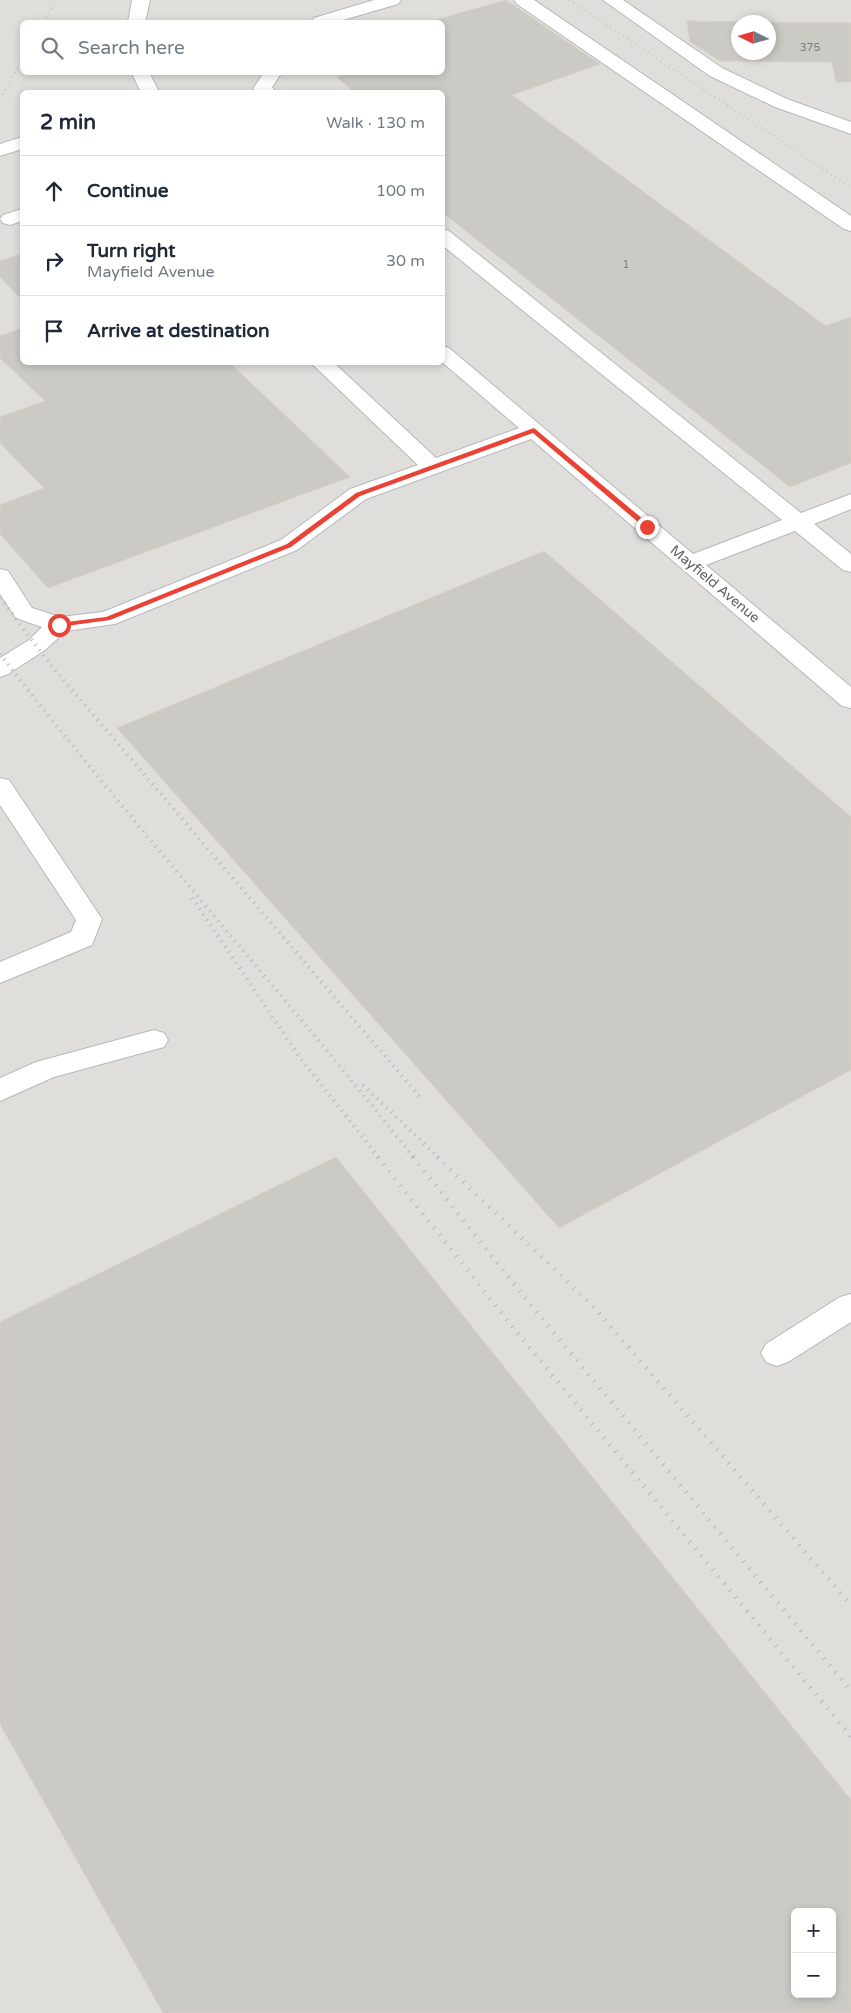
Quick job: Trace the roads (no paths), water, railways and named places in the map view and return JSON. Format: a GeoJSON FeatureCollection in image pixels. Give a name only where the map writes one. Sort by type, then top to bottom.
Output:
{"type":"FeatureCollection","features":[{"type":"Feature","properties":{"kind":"lane"},"geometry":{"type":"LineString","coordinates":[[137,20],[141,0]]}},
{"type":"Feature","properties":{"kind":"lane"},"geometry":{"type":"LineString","coordinates":[[327,20],[392,0]]}},
{"type":"Feature","properties":{"kind":"lane"},"geometry":{"type":"LineString","coordinates":[[523,0],[851,225]]}},
{"type":"Feature","properties":{"kind":"lane"},"geometry":{"type":"LineString","coordinates":[[612,0],[701,63],[729,79],[781,104],[851,128]]}},
{"type":"Feature","properties":{"kind":"lane"},"geometry":{"type":"LineString","coordinates":[[142,75],[149,90]]}},
{"type":"Feature","properties":{"kind":"lane"},"geometry":{"type":"LineString","coordinates":[[264,90],[272,75]]}},
{"type":"Feature","properties":{"kind":"lane"},"geometry":{"type":"LineString","coordinates":[[0,150],[20,144]]}},
{"type":"Feature","properties":{"kind":"lane"},"geometry":{"type":"LineString","coordinates":[[445,237],[851,565]]}},
{"type":"Feature","properties":{"kind":"lane","name":"Mayfield Avenue"},"geometry":{"type":"LineString","coordinates":[[445,355],[851,700]]}},
{"type":"Feature","properties":{"kind":"lane"},"geometry":{"type":"LineString","coordinates":[[323,365],[433,467]]}},
{"type":"Feature","properties":{"kind":"lane"},"geometry":{"type":"LineString","coordinates":[[0,576],[24,613],[59,625],[108,619],[289,545],[358,494],[534,430]]}},
{"type":"Feature","properties":{"kind":"lane"},"geometry":{"type":"LineString","coordinates":[[690,563],[851,501]]}},
{"type":"Feature","properties":{"kind":"lane"},"geometry":{"type":"LineString","coordinates":[[0,669],[37,645],[59,625]]}},
{"type":"Feature","properties":{"kind":"lane"},"geometry":{"type":"LineString","coordinates":[[0,786],[89,919],[83,938],[0,973]]}},
{"type":"Feature","properties":{"kind":"lane"},"geometry":{"type":"LineString","coordinates":[[0,1090],[46,1069],[154,1040]]}},
{"type":"Feature","properties":{"kind":"lane"},"geometry":{"type":"LineString","coordinates":[[777,1353],[851,1306]]}},
{"type":"Feature","properties":{"kind":"railway"},"geometry":{"type":"LineString","coordinates":[[45,20],[56,0]]}},
{"type":"Feature","properties":{"kind":"railway"},"geometry":{"type":"LineString","coordinates":[[569,0],[851,188]]}},
{"type":"Feature","properties":{"kind":"railway"},"geometry":{"type":"LineString","coordinates":[[0,99],[20,64]]}},
{"type":"Feature","properties":{"kind":"railway"},"geometry":{"type":"LineString","coordinates":[[0,598],[54,669],[419,1096]]}},
{"type":"Feature","properties":{"kind":"railway"},"geometry":{"type":"LineString","coordinates":[[0,654],[50,718],[414,1158]]}},
{"type":"Feature","properties":{"kind":"railway"},"geometry":{"type":"LineString","coordinates":[[192,898],[301,1059],[379,1158]]}},
{"type":"Feature","properties":{"kind":"railway"},"geometry":{"type":"LineString","coordinates":[[363,1085],[439,1158]]}},
{"type":"Feature","properties":{"kind":"railway"},"geometry":{"type":"LineString","coordinates":[[378,1157],[506,1319],[851,1737]]}},
{"type":"Feature","properties":{"kind":"railway"},"geometry":{"type":"LineString","coordinates":[[413,1157],[526,1299],[851,1691]]}},
{"type":"Feature","properties":{"kind":"railway"},"geometry":{"type":"LineString","coordinates":[[437,1157],[593,1306],[851,1605]]}}]}
